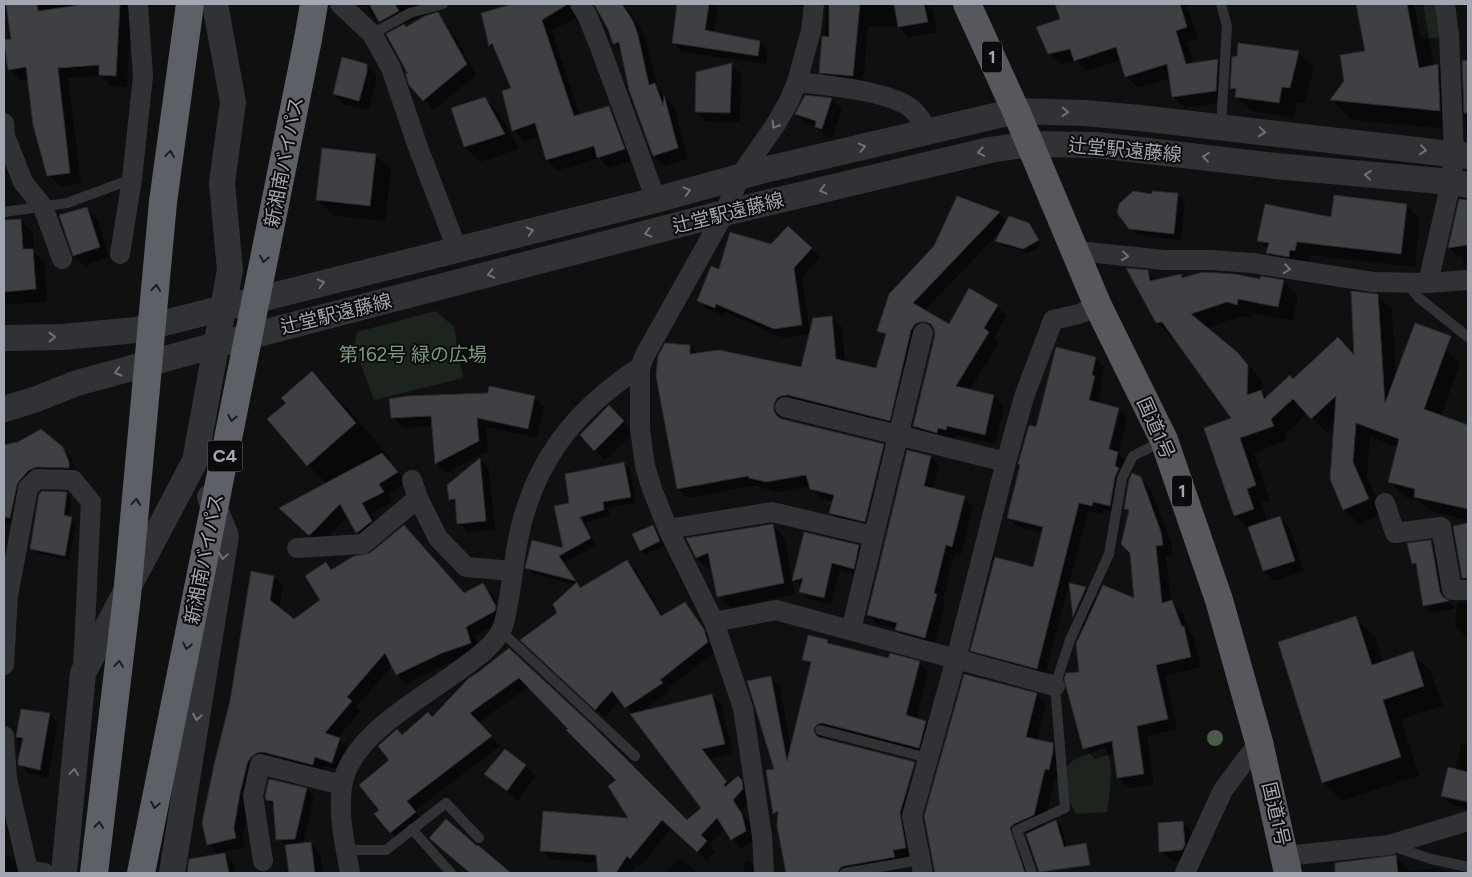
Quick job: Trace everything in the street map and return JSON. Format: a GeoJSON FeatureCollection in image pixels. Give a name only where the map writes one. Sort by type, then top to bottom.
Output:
{"type":"FeatureCollection","features":[{"type":"Feature","properties":{"kind":"highway"},"geometry":{"type":"LineString","coordinates":[[94,873],[127,596],[164,202],[190,4]]}},
{"type":"Feature","properties":{"kind":"highway","name":"新湘南バイパス"},"geometry":{"type":"LineString","coordinates":[[141,873],[314,4]]}},
{"type":"Feature","properties":{"kind":"highway","name":"国道1号"},"geometry":{"type":"LineString","coordinates":[[967,4],[1016,111],[1077,252],[1098,306],[1164,440],[1219,600],[1259,742],[1287,865]]}},
{"type":"Feature","properties":{"kind":"street"},"geometry":{"type":"LineString","coordinates":[[120,254],[132,179],[143,76],[138,4]]}},
{"type":"Feature","properties":{"kind":"street"},"geometry":{"type":"LineString","coordinates":[[83,673],[195,462],[230,270],[222,183],[233,102],[215,4]]}},
{"type":"Feature","properties":{"kind":"street"},"geometry":{"type":"LineString","coordinates":[[340,4],[372,34],[391,68],[419,150],[457,249]]}},
{"type":"Feature","properties":{"kind":"street"},"geometry":{"type":"LineString","coordinates":[[580,4],[587,15],[600,47],[656,200]]}},
{"type":"Feature","properties":{"kind":"street"},"geometry":{"type":"LineString","coordinates":[[764,873],[762,836],[743,708],[714,622],[668,529],[645,466],[640,429],[640,367],[649,346],[724,214],[740,176],[776,124],[797,82],[810,31],[814,4]]}},
{"type":"Feature","properties":{"kind":"street"},"geometry":{"type":"LineString","coordinates":[[1428,283],[1460,184],[1461,155],[1445,4]]}},
{"type":"Feature","properties":{"kind":"street"},"geometry":{"type":"LineString","coordinates":[[797,82],[891,98],[913,110],[929,131]]}},
{"type":"Feature","properties":{"kind":"street","name":"辻堂駅遠藤線"},"geometry":{"type":"LineString","coordinates":[[4,338],[63,337],[136,330],[656,200],[740,176],[1016,111],[1094,114],[1461,155]]}},
{"type":"Feature","properties":{"kind":"street"},"geometry":{"type":"LineString","coordinates":[[4,123],[5,136],[22,182],[43,207],[62,259]]}},
{"type":"Feature","properties":{"kind":"street","name":"辻堂駅遠藤線"},"geometry":{"type":"LineString","coordinates":[[4,409],[77,384],[216,345],[724,214],[971,154],[1029,144],[1097,145],[1276,166],[1460,184]]}},
{"type":"Feature","properties":{"kind":"street"},"geometry":{"type":"LineString","coordinates":[[1077,252],[1164,260],[1211,260],[1252,263],[1373,282],[1428,283],[1468,280]]}},
{"type":"Feature","properties":{"kind":"street"},"geometry":{"type":"LineString","coordinates":[[921,866],[912,816],[956,659],[1024,397],[1053,320],[1079,314],[1098,306]]}},
{"type":"Feature","properties":{"kind":"street"},"geometry":{"type":"LineString","coordinates":[[851,630],[923,334]]}},
{"type":"Feature","properties":{"kind":"street"},"geometry":{"type":"LineString","coordinates":[[350,873],[345,850],[341,810],[342,785],[350,764],[361,745],[379,728],[477,657],[501,631],[506,616],[519,533],[526,505],[540,471],[559,441],[586,409],[618,382],[640,367]]}},
{"type":"Feature","properties":{"kind":"street"},"geometry":{"type":"LineString","coordinates":[[785,407],[1006,462]]}},
{"type":"Feature","properties":{"kind":"street"},"geometry":{"type":"LineString","coordinates":[[172,873],[226,536],[195,462]]}},
{"type":"Feature","properties":{"kind":"street"},"geometry":{"type":"LineString","coordinates":[[4,664],[6,596],[28,488],[36,479],[73,480],[91,502],[83,673],[64,873]]}},
{"type":"Feature","properties":{"kind":"street"},"geometry":{"type":"LineString","coordinates":[[297,548],[363,544],[415,489],[438,538],[466,567],[513,571]]}},
{"type":"Feature","properties":{"kind":"street"},"geometry":{"type":"LineString","coordinates":[[1385,503],[1395,532],[1441,527],[1452,590],[1468,590]]}},
{"type":"Feature","properties":{"kind":"street"},"geometry":{"type":"LineString","coordinates":[[668,529],[772,512],[873,536]]}},
{"type":"Feature","properties":{"kind":"street"},"geometry":{"type":"LineString","coordinates":[[714,622],[776,610],[1055,686]]}},
{"type":"Feature","properties":{"kind":"street"},"geometry":{"type":"LineString","coordinates":[[4,736],[7,779],[28,870],[45,873]]}},
{"type":"Feature","properties":{"kind":"street"},"geometry":{"type":"LineString","coordinates":[[1186,873],[1223,790],[1259,742]]}},
{"type":"Feature","properties":{"kind":"street"},"geometry":{"type":"LineString","coordinates":[[263,861],[253,796],[260,764],[342,785]]}},
{"type":"Feature","properties":{"kind":"street"},"geometry":{"type":"LineString","coordinates":[[1287,865],[1389,845],[1468,822]]}},
{"type":"Feature","properties":{"kind":"lane"},"geometry":{"type":"LineString","coordinates":[[372,34],[410,12],[443,4]]}},
{"type":"Feature","properties":{"kind":"lane"},"geometry":{"type":"LineString","coordinates":[[1221,4],[1227,26],[1221,127]]}},
{"type":"Feature","properties":{"kind":"lane"},"geometry":{"type":"LineString","coordinates":[[4,212],[67,203],[132,179]]}},
{"type":"Feature","properties":{"kind":"lane"},"geometry":{"type":"LineString","coordinates":[[1406,283],[1419,298],[1468,337]]}},
{"type":"Feature","properties":{"kind":"lane"},"geometry":{"type":"LineString","coordinates":[[1032,873],[1017,830],[1065,808],[1055,686],[1070,640],[1109,554],[1122,478],[1134,456],[1164,440]]}},
{"type":"Feature","properties":{"kind":"lane"},"geometry":{"type":"LineString","coordinates":[[501,631],[635,756]]}},
{"type":"Feature","properties":{"kind":"lane"},"geometry":{"type":"LineString","coordinates":[[820,730],[928,758]]}},
{"type":"Feature","properties":{"kind":"lane"},"geometry":{"type":"LineString","coordinates":[[345,850],[386,850],[446,803],[479,838]]}},
{"type":"Feature","properties":{"kind":"lane"},"geometry":{"type":"LineString","coordinates":[[412,829],[451,873]]}},
{"type":"Feature","properties":{"kind":"lane"},"geometry":{"type":"LineString","coordinates":[[1389,845],[1431,859],[1468,867]]}},
{"type":"Feature","properties":{"kind":"lane"},"geometry":{"type":"LineString","coordinates":[[845,873],[921,866]]}},
{"type":"Feature","properties":{"kind":"green space"},"geometry":{"type":"Polygon","coordinates":[[[1414,4],[1439,4],[1442,37],[1421,39],[1414,4]]]}},
{"type":"Feature","properties":{"kind":"green space","name":"第162号 緑の広場"},"geometry":{"type":"Polygon","coordinates":[[[436,311],[454,327],[463,378],[374,400],[354,346],[357,332],[436,311]]]}},
{"type":"Feature","properties":{"kind":"green space"},"geometry":{"type":"Polygon","coordinates":[[[1104,748],[1108,754],[1111,769],[1107,812],[1076,814],[1069,800],[1067,766],[1075,759],[1104,748]]]}},
{"type":"Feature","properties":{"kind":"building"},"geometry":{"type":"Polygon","coordinates":[[[6,4],[37,4],[38,11],[79,4],[120,4],[116,76],[99,75],[99,65],[58,68],[70,173],[47,176],[33,125],[26,67],[8,70],[4,40],[11,39],[6,4]]]}},
{"type":"Feature","properties":{"kind":"building"},"geometry":{"type":"Polygon","coordinates":[[[369,4],[395,4],[399,11],[379,22],[369,4]]]}},
{"type":"Feature","properties":{"kind":"building"},"geometry":{"type":"Polygon","coordinates":[[[513,4],[568,4],[542,20],[574,116],[609,106],[625,149],[597,158],[594,146],[546,160],[535,123],[512,131],[502,91],[511,88],[492,43],[489,46],[481,13],[513,4]]]}},
{"type":"Feature","properties":{"kind":"building"},"geometry":{"type":"Polygon","coordinates":[[[594,4],[622,4],[633,21],[649,85],[655,83],[663,105],[664,95],[678,148],[653,156],[629,90],[619,42],[613,44],[608,29],[594,4]]]}},
{"type":"Feature","properties":{"kind":"building"},"geometry":{"type":"Polygon","coordinates":[[[677,4],[709,4],[705,30],[760,41],[758,56],[672,43],[677,4]]]}},
{"type":"Feature","properties":{"kind":"building"},"geometry":{"type":"Polygon","coordinates":[[[829,4],[860,4],[853,76],[819,73],[822,36],[829,37],[829,4]]]}},
{"type":"Feature","properties":{"kind":"building"},"geometry":{"type":"Polygon","coordinates":[[[894,4],[924,4],[928,22],[898,27],[894,4]]]}},
{"type":"Feature","properties":{"kind":"building"},"geometry":{"type":"Polygon","coordinates":[[[1055,4],[1180,4],[1187,27],[1176,31],[1186,64],[1218,59],[1216,91],[1172,97],[1167,64],[1125,77],[1116,47],[1074,61],[1070,49],[1048,54],[1036,27],[1060,19],[1055,4]]]}},
{"type":"Feature","properties":{"kind":"building"},"geometry":{"type":"Polygon","coordinates":[[[1356,4],[1407,4],[1419,68],[1438,64],[1440,111],[1330,100],[1344,81],[1340,55],[1365,51],[1356,4]]]}},
{"type":"Feature","properties":{"kind":"building"},"geometry":{"type":"Polygon","coordinates":[[[438,12],[467,64],[423,101],[409,85],[405,73],[408,74],[386,34],[404,24],[406,27],[425,16],[438,12]]]}},
{"type":"Feature","properties":{"kind":"building"},"geometry":{"type":"Polygon","coordinates":[[[1238,43],[1299,51],[1290,88],[1282,87],[1279,103],[1235,97],[1236,88],[1230,89],[1232,57],[1237,56],[1238,43]]]}},
{"type":"Feature","properties":{"kind":"building"},"geometry":{"type":"Polygon","coordinates":[[[342,57],[367,64],[367,72],[359,101],[333,94],[342,57]]]}},
{"type":"Feature","properties":{"kind":"building"},"geometry":{"type":"Polygon","coordinates":[[[1468,60],[1468,113],[1464,113],[1462,61],[1468,60]]]}},
{"type":"Feature","properties":{"kind":"building"},"geometry":{"type":"Polygon","coordinates":[[[732,63],[730,113],[695,112],[696,72],[732,63]]]}},
{"type":"Feature","properties":{"kind":"building"},"geometry":{"type":"Polygon","coordinates":[[[805,95],[832,98],[822,129],[815,127],[816,121],[795,114],[805,95]]]}},
{"type":"Feature","properties":{"kind":"building"},"geometry":{"type":"Polygon","coordinates":[[[485,97],[505,134],[464,147],[451,108],[485,97]]]}},
{"type":"Feature","properties":{"kind":"building"},"geometry":{"type":"Polygon","coordinates":[[[322,148],[376,154],[370,206],[316,200],[322,148]]]}},
{"type":"Feature","properties":{"kind":"building"},"geometry":{"type":"Polygon","coordinates":[[[1133,191],[1152,194],[1152,191],[1178,193],[1174,234],[1129,229],[1117,213],[1119,204],[1133,191]]]}},
{"type":"Feature","properties":{"kind":"building"},"geometry":{"type":"Polygon","coordinates":[[[1334,195],[1407,204],[1401,254],[1297,242],[1295,251],[1290,250],[1289,257],[1266,253],[1269,243],[1257,241],[1265,204],[1331,217],[1334,195]]]}},
{"type":"Feature","properties":{"kind":"building"},"geometry":{"type":"Polygon","coordinates":[[[957,196],[1000,212],[913,303],[949,324],[969,288],[998,305],[984,328],[989,332],[956,386],[994,395],[985,435],[947,426],[946,430],[938,428],[937,433],[913,426],[935,335],[931,324],[920,322],[915,324],[911,330],[890,421],[788,395],[777,398],[774,404],[774,411],[782,419],[884,444],[865,522],[829,513],[834,495],[810,489],[806,475],[766,482],[749,478],[748,476],[677,489],[656,376],[658,356],[665,343],[690,345],[690,354],[719,350],[801,367],[813,318],[832,316],[836,359],[876,368],[886,334],[877,331],[889,294],[934,246],[957,196]]]}},
{"type":"Feature","properties":{"kind":"building"},"geometry":{"type":"Polygon","coordinates":[[[1459,199],[1468,200],[1468,245],[1448,248],[1459,199]]]}},
{"type":"Feature","properties":{"kind":"building"},"geometry":{"type":"Polygon","coordinates":[[[87,207],[100,247],[73,256],[59,215],[87,207]]]}},
{"type":"Feature","properties":{"kind":"building"},"geometry":{"type":"Polygon","coordinates":[[[1009,216],[1029,223],[1039,240],[1023,249],[995,241],[1009,216]]]}},
{"type":"Feature","properties":{"kind":"building"},"geometry":{"type":"Polygon","coordinates":[[[21,219],[23,249],[33,249],[36,289],[4,292],[4,220],[21,219]]]}},
{"type":"Feature","properties":{"kind":"building"},"geometry":{"type":"Polygon","coordinates":[[[788,226],[812,248],[794,268],[802,325],[774,329],[716,304],[715,308],[697,301],[711,266],[719,269],[730,232],[771,244],[788,226]]]}},
{"type":"Feature","properties":{"kind":"building"},"geometry":{"type":"Polygon","coordinates":[[[1126,268],[1148,270],[1150,281],[1181,274],[1182,278],[1203,272],[1235,274],[1260,279],[1261,276],[1284,280],[1278,307],[1238,299],[1237,305],[1227,302],[1191,314],[1237,352],[1248,365],[1247,395],[1261,390],[1264,399],[1290,375],[1293,379],[1338,337],[1354,355],[1351,291],[1378,294],[1385,403],[1415,323],[1451,336],[1424,409],[1468,425],[1468,509],[1414,497],[1415,489],[1388,482],[1399,439],[1356,423],[1353,462],[1369,499],[1343,510],[1330,479],[1336,396],[1311,419],[1293,399],[1271,419],[1274,426],[1240,438],[1256,485],[1247,489],[1254,509],[1234,516],[1204,428],[1231,418],[1162,322],[1156,323],[1126,268]]]}},
{"type":"Feature","properties":{"kind":"building"},"geometry":{"type":"Polygon","coordinates":[[[1056,347],[1096,357],[1092,375],[1095,376],[1089,400],[1119,408],[1109,449],[1118,452],[1115,466],[1119,468],[1115,477],[1110,506],[1093,502],[1092,506],[1079,503],[1037,669],[970,651],[995,557],[1033,567],[1043,527],[1007,518],[1020,465],[1018,464],[1029,425],[1036,427],[1056,347]]]}},
{"type":"Feature","properties":{"kind":"building"},"geometry":{"type":"Polygon","coordinates":[[[312,371],[356,423],[307,466],[267,419],[286,403],[281,398],[312,371]]]}},
{"type":"Feature","properties":{"kind":"building"},"geometry":{"type":"Polygon","coordinates":[[[489,386],[535,396],[528,429],[477,418],[479,441],[435,464],[431,416],[391,418],[389,399],[408,396],[488,393],[489,386]]]}},
{"type":"Feature","properties":{"kind":"building"},"geometry":{"type":"Polygon","coordinates":[[[609,405],[624,421],[594,451],[580,435],[609,405]]]}},
{"type":"Feature","properties":{"kind":"building"},"geometry":{"type":"Polygon","coordinates":[[[41,429],[63,447],[69,462],[69,468],[37,467],[29,470],[17,485],[10,518],[4,517],[4,445],[18,442],[41,429]]]}},
{"type":"Feature","properties":{"kind":"building"},"geometry":{"type":"Polygon","coordinates":[[[907,450],[931,456],[924,486],[965,496],[952,547],[946,545],[934,593],[937,594],[925,638],[895,630],[897,623],[867,615],[907,450]]]}},
{"type":"Feature","properties":{"kind":"building"},"geometry":{"type":"Polygon","coordinates":[[[382,453],[398,472],[379,484],[384,492],[362,503],[372,521],[358,532],[356,533],[340,504],[310,535],[279,508],[382,453]]]}},
{"type":"Feature","properties":{"kind":"building"},"geometry":{"type":"Polygon","coordinates":[[[480,458],[486,521],[457,524],[455,499],[449,500],[447,485],[480,458]]]}},
{"type":"Feature","properties":{"kind":"building"},"geometry":{"type":"Polygon","coordinates":[[[624,462],[631,497],[603,502],[604,510],[580,517],[591,538],[559,556],[576,581],[525,568],[532,540],[563,548],[554,506],[569,503],[565,474],[624,462]]]}},
{"type":"Feature","properties":{"kind":"building"},"geometry":{"type":"Polygon","coordinates":[[[1132,473],[1141,477],[1161,532],[1163,545],[1156,546],[1162,603],[1172,600],[1182,627],[1184,626],[1191,657],[1156,665],[1168,719],[1137,726],[1144,774],[1117,778],[1112,741],[1083,749],[1064,679],[1066,673],[1079,672],[1076,644],[1103,585],[1134,598],[1130,553],[1121,544],[1129,510],[1124,509],[1132,473]]]}},
{"type":"Feature","properties":{"kind":"building"},"geometry":{"type":"Polygon","coordinates":[[[42,491],[67,492],[64,515],[72,517],[65,556],[30,549],[39,494],[42,491]]]}},
{"type":"Feature","properties":{"kind":"building"},"geometry":{"type":"Polygon","coordinates":[[[1280,516],[1295,561],[1263,571],[1248,527],[1280,516]]]}},
{"type":"Feature","properties":{"kind":"building"},"geometry":{"type":"Polygon","coordinates":[[[1468,523],[1468,578],[1462,578],[1453,526],[1468,523]]]}},
{"type":"Feature","properties":{"kind":"building"},"geometry":{"type":"Polygon","coordinates":[[[773,524],[784,583],[717,597],[708,553],[696,558],[686,538],[773,524]]]}},
{"type":"Feature","properties":{"kind":"building"},"geometry":{"type":"Polygon","coordinates":[[[404,525],[464,593],[483,583],[496,606],[495,611],[466,627],[471,643],[440,654],[396,675],[385,653],[347,697],[352,701],[325,733],[340,738],[332,763],[315,757],[313,765],[263,752],[252,756],[248,761],[240,793],[234,828],[236,838],[207,845],[202,823],[230,701],[251,571],[274,576],[270,600],[294,619],[320,600],[305,576],[326,562],[331,570],[354,556],[370,553],[404,525]]]}},
{"type":"Feature","properties":{"kind":"building"},"geometry":{"type":"Polygon","coordinates":[[[653,525],[660,541],[640,551],[632,534],[653,525]]]}},
{"type":"Feature","properties":{"kind":"building"},"geometry":{"type":"Polygon","coordinates":[[[804,532],[859,545],[854,569],[832,563],[824,598],[799,592],[803,578],[792,581],[804,532]]]}},
{"type":"Feature","properties":{"kind":"building"},"geometry":{"type":"Polygon","coordinates":[[[1431,540],[1440,592],[1449,601],[1423,606],[1416,563],[1412,564],[1407,543],[1431,540]]]}},
{"type":"Feature","properties":{"kind":"building"},"geometry":{"type":"Polygon","coordinates":[[[627,560],[661,616],[685,602],[704,629],[708,642],[660,680],[663,683],[625,708],[612,691],[595,710],[520,640],[557,613],[553,604],[577,582],[580,588],[627,560]]]}},
{"type":"Feature","properties":{"kind":"building"},"geometry":{"type":"Polygon","coordinates":[[[1069,583],[1086,587],[1073,617],[1069,583]]]}},
{"type":"Feature","properties":{"kind":"building"},"geometry":{"type":"Polygon","coordinates":[[[1356,616],[1372,665],[1413,651],[1424,686],[1383,700],[1401,757],[1322,783],[1278,642],[1356,616]]]}},
{"type":"Feature","properties":{"kind":"building"},"geometry":{"type":"Polygon","coordinates":[[[808,635],[828,640],[827,643],[888,658],[890,653],[920,661],[906,715],[926,721],[919,748],[822,723],[814,728],[814,732],[818,737],[915,762],[900,813],[906,848],[893,850],[895,857],[844,866],[840,868],[838,873],[786,873],[777,826],[778,811],[773,814],[766,770],[774,769],[747,681],[771,676],[787,761],[811,662],[802,660],[808,635]]]}},
{"type":"Feature","properties":{"kind":"building"},"geometry":{"type":"Polygon","coordinates":[[[509,648],[594,727],[687,820],[701,808],[630,714],[712,694],[725,744],[702,749],[727,782],[724,784],[725,787],[738,776],[742,780],[743,789],[733,800],[742,814],[746,831],[731,840],[717,818],[701,835],[707,841],[697,852],[662,820],[630,859],[627,856],[616,873],[598,873],[596,855],[540,851],[543,811],[628,818],[608,786],[616,780],[566,730],[568,729],[519,678],[470,713],[492,736],[407,801],[416,812],[390,833],[374,814],[379,810],[359,785],[389,760],[378,746],[397,729],[402,735],[428,712],[432,717],[469,678],[509,648]]]}},
{"type":"Feature","properties":{"kind":"building"},"geometry":{"type":"Polygon","coordinates":[[[964,674],[1037,693],[1026,737],[1053,743],[1049,770],[1045,769],[1034,815],[1014,824],[1010,828],[1025,873],[935,873],[924,816],[964,674]]]}},
{"type":"Feature","properties":{"kind":"building"},"geometry":{"type":"Polygon","coordinates":[[[21,709],[50,713],[40,770],[18,765],[23,738],[16,737],[21,709]]]}},
{"type":"Feature","properties":{"kind":"building"},"geometry":{"type":"Polygon","coordinates":[[[505,749],[526,765],[507,791],[484,774],[505,749]]]}},
{"type":"Feature","properties":{"kind":"building"},"geometry":{"type":"Polygon","coordinates":[[[1448,767],[1468,772],[1468,802],[1441,796],[1448,767]]]}},
{"type":"Feature","properties":{"kind":"building"},"geometry":{"type":"Polygon","coordinates":[[[269,779],[307,788],[295,839],[276,840],[273,801],[266,800],[265,796],[269,779]]]}},
{"type":"Feature","properties":{"kind":"building"},"geometry":{"type":"Polygon","coordinates":[[[446,819],[511,873],[470,873],[429,838],[446,819]]]}},
{"type":"Feature","properties":{"kind":"building"},"geometry":{"type":"Polygon","coordinates":[[[1056,820],[1064,847],[1086,843],[1090,865],[1039,872],[1026,834],[1056,820]]]}},
{"type":"Feature","properties":{"kind":"building"},"geometry":{"type":"Polygon","coordinates":[[[1183,821],[1185,845],[1182,850],[1159,852],[1158,823],[1183,821]]]}},
{"type":"Feature","properties":{"kind":"building"},"geometry":{"type":"Polygon","coordinates":[[[311,842],[315,873],[289,873],[285,845],[311,842]]]}},
{"type":"Feature","properties":{"kind":"building"},"geometry":{"type":"Polygon","coordinates":[[[225,853],[229,873],[187,873],[189,859],[225,853]]]}},
{"type":"Feature","properties":{"kind":"building"},"geometry":{"type":"Polygon","coordinates":[[[1396,855],[1398,873],[1335,873],[1335,863],[1396,855]]]}}]}
